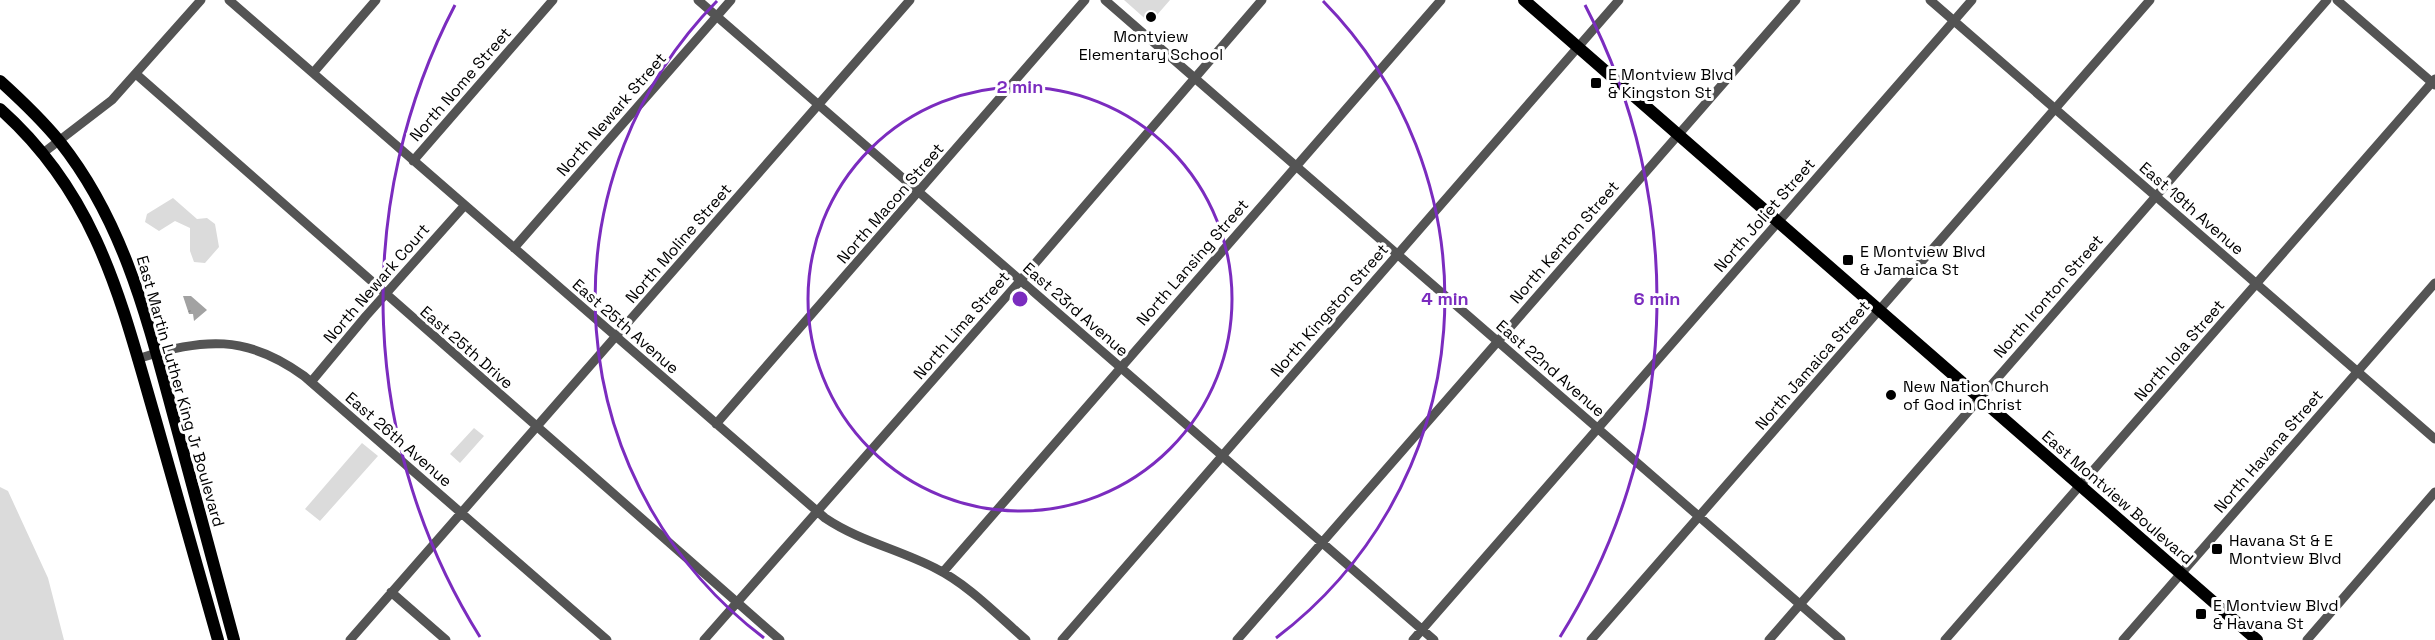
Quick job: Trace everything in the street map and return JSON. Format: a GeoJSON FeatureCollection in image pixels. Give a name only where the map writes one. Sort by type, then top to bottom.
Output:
{"type":"FeatureCollection","features":[{"type":"Feature","properties":{"kind":"main road","name":"East Montview Boulevard"},"geometry":{"type":"LineString","coordinates":[[1524,0],[2257,640]]}},
{"type":"Feature","properties":{"kind":"main road","name":"East Martin Luther King Jr Boulevard"},"geometry":{"type":"LineString","coordinates":[[0,81],[59,141],[85,177],[118,238],[133,276],[156,353],[234,640]]}},
{"type":"Feature","properties":{"kind":"main road","name":"East Martin Luther King Jr Boulevard"},"geometry":{"type":"LineString","coordinates":[[0,109],[43,153],[69,190],[101,247],[137,359],[218,640]]}},
{"type":"Feature","properties":{"kind":"street"},"geometry":{"type":"LineString","coordinates":[[43,153],[103,108],[201,0]]}},
{"type":"Feature","properties":{"kind":"street","name":"East 25th Avenue"},"geometry":{"type":"LineString","coordinates":[[229,0],[818,512],[854,535],[943,572],[962,585],[1026,640]]}},
{"type":"Feature","properties":{"kind":"street"},"geometry":{"type":"LineString","coordinates":[[313,74],[376,0]]}},
{"type":"Feature","properties":{"kind":"street","name":"North Nome Street"},"geometry":{"type":"LineString","coordinates":[[413,160],[553,0]]}},
{"type":"Feature","properties":{"kind":"street","name":"East 23rd Avenue"},"geometry":{"type":"LineString","coordinates":[[698,0],[1434,640]]}},
{"type":"Feature","properties":{"kind":"street","name":"North Newark Street"},"geometry":{"type":"LineString","coordinates":[[514,248],[731,0]]}},
{"type":"Feature","properties":{"kind":"street","name":"North Moline Street"},"geometry":{"type":"LineString","coordinates":[[350,640],[910,0]]}},
{"type":"Feature","properties":{"kind":"street","name":"North Macon Street"},"geometry":{"type":"LineString","coordinates":[[716,424],[1085,0]]}},
{"type":"Feature","properties":{"kind":"street","name":"East 22nd Avenue"},"geometry":{"type":"LineString","coordinates":[[1105,0],[1841,640]]}},
{"type":"Feature","properties":{"kind":"street","name":"North Lima Street"},"geometry":{"type":"LineString","coordinates":[[704,640],[1020,281],[1263,0]]}},
{"type":"Feature","properties":{"kind":"street","name":"North Lansing Street"},"geometry":{"type":"LineString","coordinates":[[943,572],[1441,0]]}},
{"type":"Feature","properties":{"kind":"street","name":"North Kingston Street"},"geometry":{"type":"LineString","coordinates":[[1062,640],[1619,0]]}},
{"type":"Feature","properties":{"kind":"street","name":"North Kenton Street"},"geometry":{"type":"LineString","coordinates":[[1237,640],[1796,0]]}},
{"type":"Feature","properties":{"kind":"street","name":"East 19th Avenue"},"geometry":{"type":"LineString","coordinates":[[1930,0],[2435,439]]}},
{"type":"Feature","properties":{"kind":"street","name":"North Joliet Street"},"geometry":{"type":"LineString","coordinates":[[1413,640],[1972,0]]}},
{"type":"Feature","properties":{"kind":"street","name":"North Jamaica Street"},"geometry":{"type":"LineString","coordinates":[[1591,640],[2150,0]]}},
{"type":"Feature","properties":{"kind":"street","name":"North Ironton Street"},"geometry":{"type":"LineString","coordinates":[[1769,640],[2327,0]]}},
{"type":"Feature","properties":{"kind":"street"},"geometry":{"type":"LineString","coordinates":[[2337,0],[2434,82]]}},
{"type":"Feature","properties":{"kind":"street","name":"East 25th Drive"},"geometry":{"type":"LineString","coordinates":[[136,74],[780,640]]}},
{"type":"Feature","properties":{"kind":"street","name":"North Iola Street"},"geometry":{"type":"LineString","coordinates":[[1945,640],[2434,82]]}},
{"type":"Feature","properties":{"kind":"street","name":"North Newark Court"},"geometry":{"type":"LineString","coordinates":[[311,382],[465,205]]}},
{"type":"Feature","properties":{"kind":"street","name":"North Havana Street"},"geometry":{"type":"LineString","coordinates":[[2123,640],[2435,283]]}},
{"type":"Feature","properties":{"kind":"street","name":"East 26th Avenue"},"geometry":{"type":"LineString","coordinates":[[137,359],[204,344],[245,347],[278,358],[311,382],[607,640]]}},
{"type":"Feature","properties":{"kind":"street"},"geometry":{"type":"LineString","coordinates":[[2307,640],[2435,492]]}},
{"type":"Feature","properties":{"kind":"street"},"geometry":{"type":"LineString","coordinates":[[391,592],[446,640]]}},
{"type":"Feature","properties":{"kind":"shaded area"},"geometry":{"type":"Polygon","coordinates":[[[1124,0],[1170,0],[1150,23],[1124,0]]]}},
{"type":"Feature","properties":{"kind":"shaded area"},"geometry":{"type":"Polygon","coordinates":[[[173,198],[197,219],[207,218],[215,224],[219,247],[205,263],[194,262],[190,251],[190,228],[175,221],[159,231],[145,222],[147,214],[173,198]]]}},
{"type":"Feature","properties":{"kind":"shaded area"},"geometry":{"type":"Polygon","coordinates":[[[474,428],[484,436],[460,463],[450,454],[474,428]]]}},
{"type":"Feature","properties":{"kind":"shaded area"},"geometry":{"type":"Polygon","coordinates":[[[362,443],[378,456],[320,521],[305,509],[362,443]]]}},
{"type":"Feature","properties":{"kind":"shaded area"},"geometry":{"type":"Polygon","coordinates":[[[0,487],[8,491],[48,578],[64,640],[0,640],[0,487]]]}},
{"type":"Feature","properties":{"kind":"water"},"geometry":{"type":"Polygon","coordinates":[[[183,296],[191,296],[207,310],[194,321],[193,314],[189,314],[183,296]]]}},
{"type":"Feature","properties":{"kind":"place","name":"Montview Elementary School"},"geometry":{"type":"Point","coordinates":[1151,17]}},
{"type":"Feature","properties":{"kind":"place","name":"E Montview Blvd & Kingston St"},"geometry":{"type":"Point","coordinates":[1596,83]}},
{"type":"Feature","properties":{"kind":"place","name":"E Montview Blvd & Jamaica St"},"geometry":{"type":"Point","coordinates":[1848,260]}},
{"type":"Feature","properties":{"kind":"place","name":"New Nation Church of God in Christ"},"geometry":{"type":"Point","coordinates":[1891,395]}},
{"type":"Feature","properties":{"kind":"place","name":"Havana St & E Montview Blvd"},"geometry":{"type":"Point","coordinates":[2217,549]}},
{"type":"Feature","properties":{"kind":"place","name":"E Montview Blvd & Havana St"},"geometry":{"type":"Point","coordinates":[2201,614]}}]}
